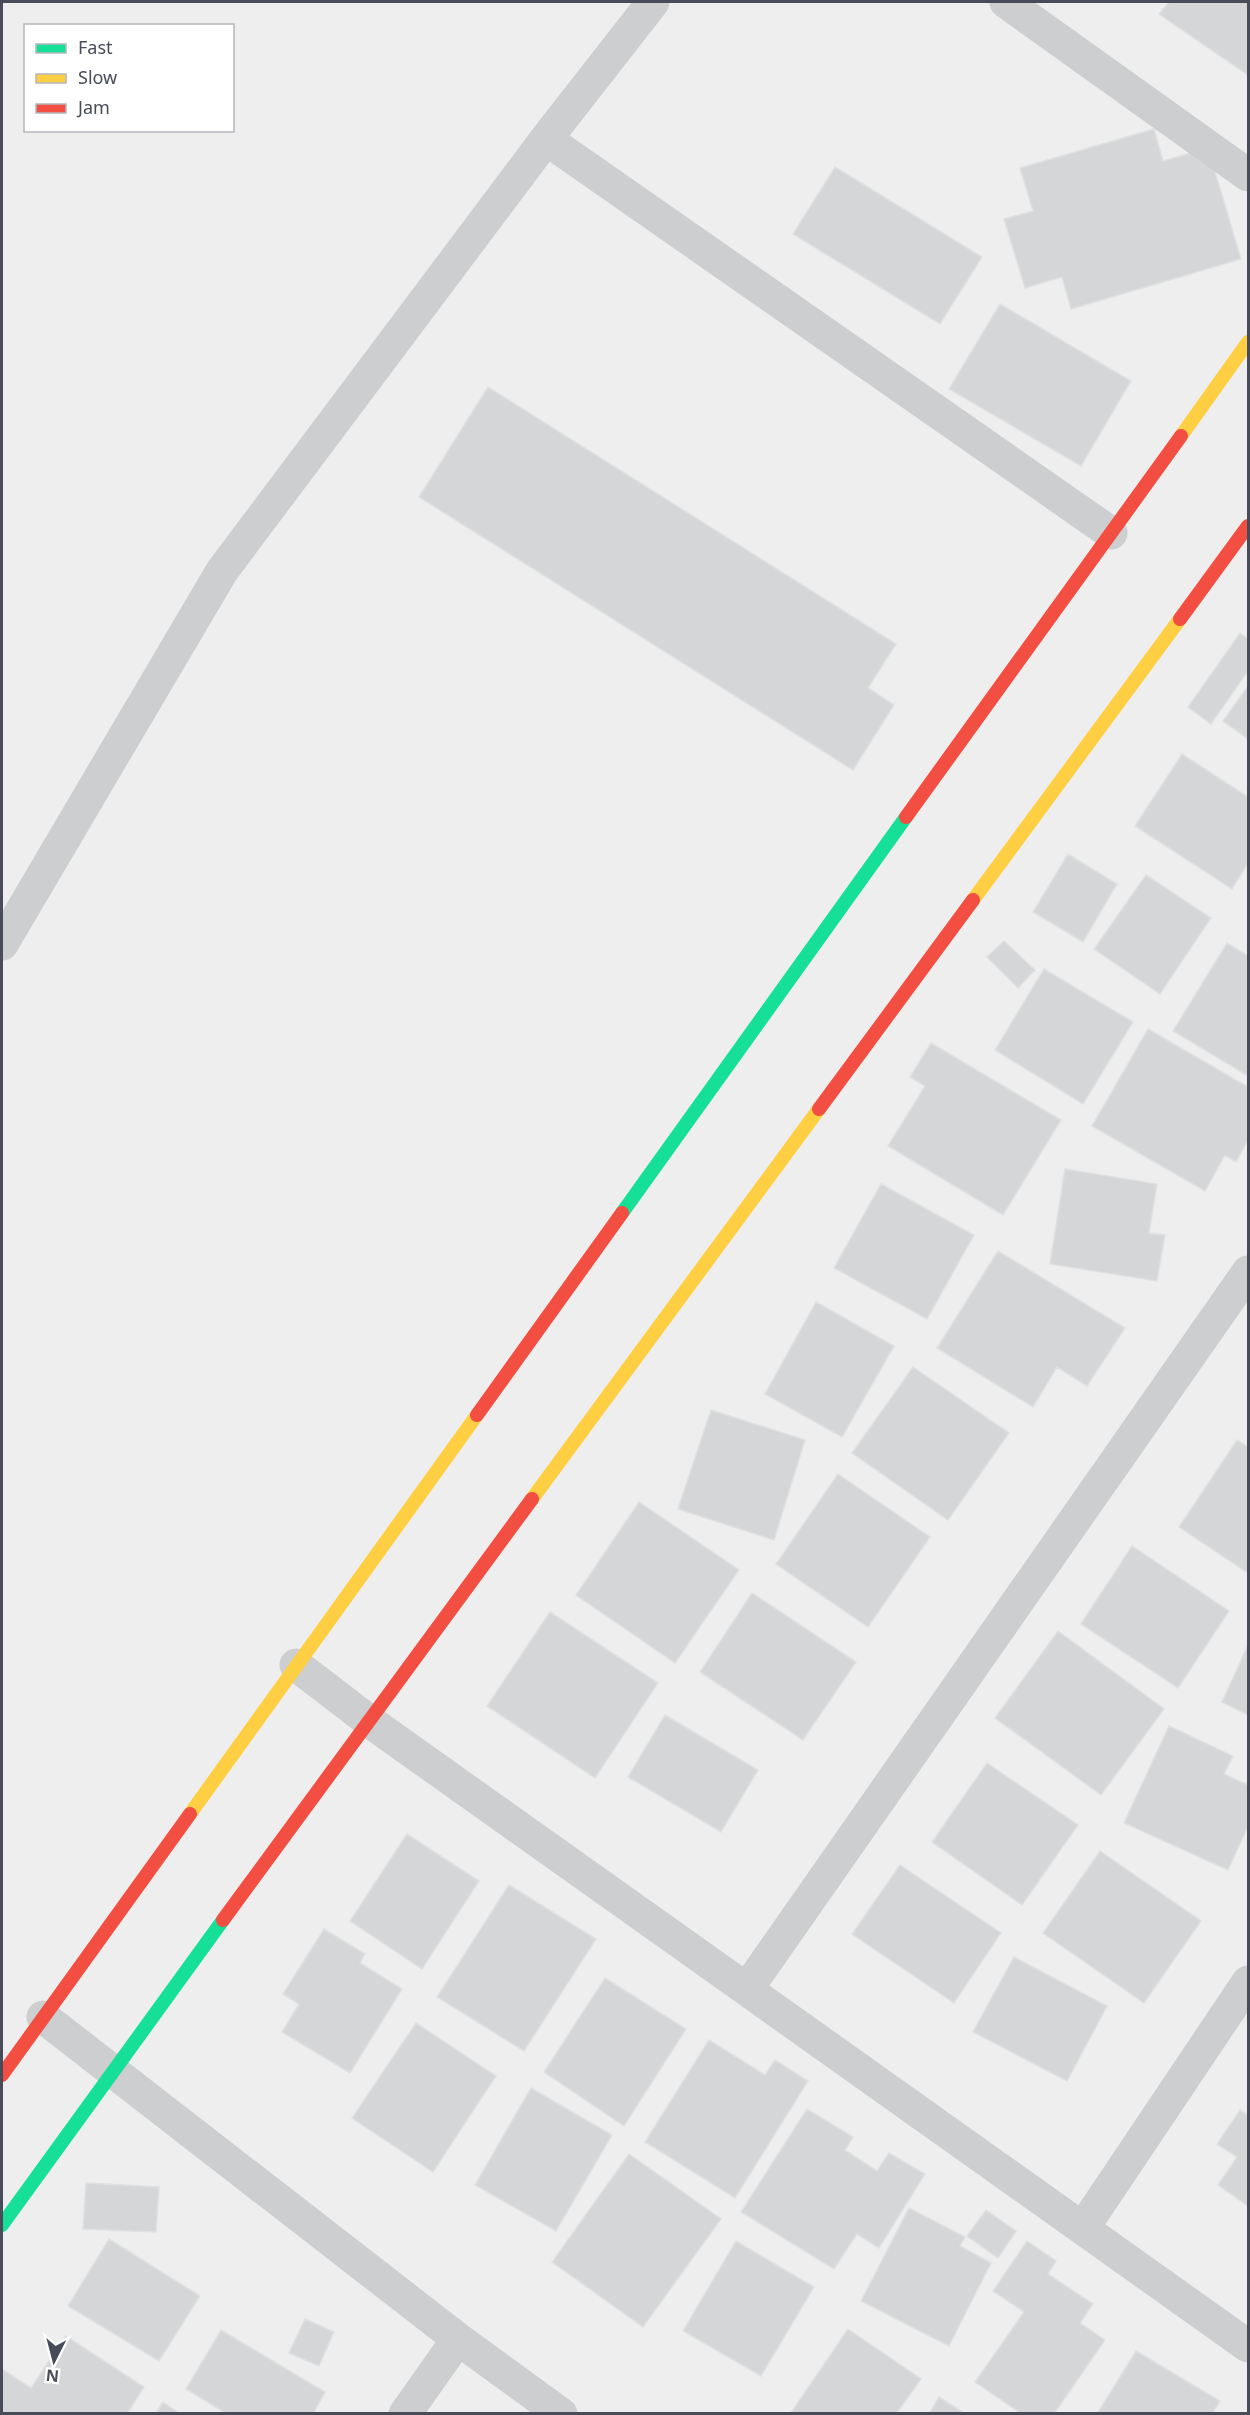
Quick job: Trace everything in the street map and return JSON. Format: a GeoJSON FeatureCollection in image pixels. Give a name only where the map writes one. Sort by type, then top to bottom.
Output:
{"type":"FeatureCollection","features":[{"type":"Feature","properties":{"kind":"street"},"geometry":{"type":"LineString","coordinates":[[2,944],[222,571],[546,139],[653,2]]}},
{"type":"Feature","properties":{"kind":"street"},"geometry":{"type":"LineString","coordinates":[[1006,2],[1248,175]]}},
{"type":"Feature","properties":{"kind":"street"},"geometry":{"type":"LineString","coordinates":[[546,139],[1111,533]]}},
{"type":"Feature","properties":{"kind":"street"},"geometry":{"type":"LineString","coordinates":[[2,2075],[1248,342]]}},
{"type":"Feature","properties":{"kind":"street"},"geometry":{"type":"LineString","coordinates":[[2,2225],[369,1721],[1248,526]]}},
{"type":"Feature","properties":{"kind":"street"},"geometry":{"type":"LineString","coordinates":[[747,1989],[1248,1272]]}},
{"type":"Feature","properties":{"kind":"street"},"geometry":{"type":"LineString","coordinates":[[296,1665],[369,1721],[1248,2346]]}},
{"type":"Feature","properties":{"kind":"street"},"geometry":{"type":"LineString","coordinates":[[1083,2228],[1248,1982]]}},
{"type":"Feature","properties":{"kind":"street"},"geometry":{"type":"LineString","coordinates":[[43,2017],[458,2339],[561,2414]]}},
{"type":"Feature","properties":{"kind":"street"},"geometry":{"type":"LineString","coordinates":[[405,2414],[458,2339]]}},
{"type":"Feature","properties":{"kind":"building"},"geometry":{"type":"Polygon","coordinates":[[[1169,2],[1248,2],[1248,75],[1159,14],[1169,2]]]}},
{"type":"Feature","properties":{"kind":"building"},"geometry":{"type":"Polygon","coordinates":[[[1154,129],[1163,161],[1208,148],[1241,259],[1071,309],[1062,277],[1025,288],[1004,219],[1033,211],[1020,168],[1154,129]]]}},
{"type":"Feature","properties":{"kind":"building"},"geometry":{"type":"Polygon","coordinates":[[[835,167],[982,257],[940,324],[793,234],[835,167]]]}},
{"type":"Feature","properties":{"kind":"building"},"geometry":{"type":"Polygon","coordinates":[[[1000,304],[1131,381],[1081,466],[949,389],[1000,304]]]}},
{"type":"Feature","properties":{"kind":"building"},"geometry":{"type":"Polygon","coordinates":[[[488,387],[896,644],[868,688],[894,705],[853,770],[419,497],[488,387]]]}},
{"type":"Feature","properties":{"kind":"building"},"geometry":{"type":"Polygon","coordinates":[[[1240,633],[1248,639],[1248,671],[1211,724],[1188,707],[1240,633]]]}},
{"type":"Feature","properties":{"kind":"building"},"geometry":{"type":"Polygon","coordinates":[[[1248,686],[1248,739],[1223,721],[1248,686]]]}},
{"type":"Feature","properties":{"kind":"building"},"geometry":{"type":"Polygon","coordinates":[[[1182,754],[1248,797],[1248,863],[1232,889],[1135,826],[1182,754]]]}},
{"type":"Feature","properties":{"kind":"building"},"geometry":{"type":"Polygon","coordinates":[[[1068,854],[1117,884],[1083,942],[1033,912],[1068,854]]]}},
{"type":"Feature","properties":{"kind":"building"},"geometry":{"type":"Polygon","coordinates":[[[1146,875],[1211,918],[1160,994],[1094,949],[1146,875]]]}},
{"type":"Feature","properties":{"kind":"building"},"geometry":{"type":"Polygon","coordinates":[[[1004,941],[1035,970],[1018,988],[987,957],[1004,941]]]}},
{"type":"Feature","properties":{"kind":"building"},"geometry":{"type":"Polygon","coordinates":[[[1227,943],[1248,956],[1248,1076],[1173,1031],[1227,943]]]}},
{"type":"Feature","properties":{"kind":"building"},"geometry":{"type":"Polygon","coordinates":[[[1044,969],[1133,1022],[1083,1104],[995,1050],[1044,969]]]}},
{"type":"Feature","properties":{"kind":"building"},"geometry":{"type":"Polygon","coordinates":[[[1148,1029],[1248,1087],[1248,1140],[1236,1162],[1225,1155],[1205,1191],[1092,1126],[1148,1029]]]}},
{"type":"Feature","properties":{"kind":"building"},"geometry":{"type":"Polygon","coordinates":[[[931,1043],[1061,1120],[1003,1215],[888,1146],[925,1086],[910,1077],[931,1043]]]}},
{"type":"Feature","properties":{"kind":"building"},"geometry":{"type":"Polygon","coordinates":[[[1065,1169],[1157,1184],[1149,1233],[1165,1235],[1157,1281],[1050,1264],[1065,1169]]]}},
{"type":"Feature","properties":{"kind":"building"},"geometry":{"type":"Polygon","coordinates":[[[881,1184],[974,1235],[927,1319],[834,1268],[881,1184]]]}},
{"type":"Feature","properties":{"kind":"building"},"geometry":{"type":"Polygon","coordinates":[[[998,1251],[1125,1328],[1087,1386],[1057,1367],[1033,1407],[937,1348],[998,1251]]]}},
{"type":"Feature","properties":{"kind":"building"},"geometry":{"type":"Polygon","coordinates":[[[816,1302],[894,1346],[842,1437],[765,1394],[816,1302]]]}},
{"type":"Feature","properties":{"kind":"building"},"geometry":{"type":"Polygon","coordinates":[[[913,1367],[1009,1433],[948,1520],[852,1453],[913,1367]]]}},
{"type":"Feature","properties":{"kind":"building"},"geometry":{"type":"Polygon","coordinates":[[[711,1410],[805,1440],[774,1540],[678,1509],[711,1410]]]}},
{"type":"Feature","properties":{"kind":"building"},"geometry":{"type":"Polygon","coordinates":[[[1237,1440],[1248,1447],[1248,1573],[1179,1527],[1237,1440]]]}},
{"type":"Feature","properties":{"kind":"building"},"geometry":{"type":"Polygon","coordinates":[[[838,1474],[930,1537],[868,1627],[776,1564],[838,1474]]]}},
{"type":"Feature","properties":{"kind":"building"},"geometry":{"type":"Polygon","coordinates":[[[639,1502],[739,1570],[675,1663],[576,1595],[639,1502]]]}},
{"type":"Feature","properties":{"kind":"building"},"geometry":{"type":"Polygon","coordinates":[[[1132,1546],[1229,1611],[1178,1688],[1081,1624],[1132,1546]]]}},
{"type":"Feature","properties":{"kind":"building"},"geometry":{"type":"Polygon","coordinates":[[[752,1593],[856,1662],[803,1740],[700,1672],[752,1593]]]}},
{"type":"Feature","properties":{"kind":"building"},"geometry":{"type":"Polygon","coordinates":[[[550,1612],[658,1683],[595,1778],[487,1706],[550,1612]]]}},
{"type":"Feature","properties":{"kind":"building"},"geometry":{"type":"Polygon","coordinates":[[[1058,1631],[1164,1709],[1101,1795],[995,1718],[1058,1631]]]}},
{"type":"Feature","properties":{"kind":"building"},"geometry":{"type":"Polygon","coordinates":[[[1248,1645],[1248,1715],[1222,1702],[1248,1645]]]}},
{"type":"Feature","properties":{"kind":"building"},"geometry":{"type":"Polygon","coordinates":[[[665,1715],[758,1770],[721,1832],[628,1777],[665,1715]]]}},
{"type":"Feature","properties":{"kind":"building"},"geometry":{"type":"Polygon","coordinates":[[[1169,1726],[1233,1756],[1224,1774],[1248,1785],[1248,1826],[1228,1870],[1124,1823],[1169,1726]]]}},
{"type":"Feature","properties":{"kind":"building"},"geometry":{"type":"Polygon","coordinates":[[[987,1763],[1078,1825],[1022,1905],[932,1842],[987,1763]]]}},
{"type":"Feature","properties":{"kind":"building"},"geometry":{"type":"Polygon","coordinates":[[[407,1834],[479,1881],[422,1969],[350,1921],[407,1834]]]}},
{"type":"Feature","properties":{"kind":"building"},"geometry":{"type":"Polygon","coordinates":[[[1100,1851],[1201,1921],[1144,2003],[1043,1933],[1100,1851]]]}},
{"type":"Feature","properties":{"kind":"building"},"geometry":{"type":"Polygon","coordinates":[[[900,1865],[1001,1933],[954,2003],[852,1934],[900,1865]]]}},
{"type":"Feature","properties":{"kind":"building"},"geometry":{"type":"Polygon","coordinates":[[[509,1885],[596,1939],[524,2051],[437,1997],[509,1885]]]}},
{"type":"Feature","properties":{"kind":"building"},"geometry":{"type":"Polygon","coordinates":[[[324,1929],[365,1954],[360,1963],[402,1989],[350,2073],[282,2032],[299,2004],[283,1994],[324,1929]]]}},
{"type":"Feature","properties":{"kind":"building"},"geometry":{"type":"Polygon","coordinates":[[[1014,1957],[1107,2006],[1067,2081],[973,2032],[1014,1957]]]}},
{"type":"Feature","properties":{"kind":"building"},"geometry":{"type":"Polygon","coordinates":[[[605,1978],[686,2029],[624,2126],[544,2072],[605,1978]]]}},
{"type":"Feature","properties":{"kind":"building"},"geometry":{"type":"Polygon","coordinates":[[[416,2023],[496,2076],[433,2172],[352,2118],[416,2023]]]}},
{"type":"Feature","properties":{"kind":"building"},"geometry":{"type":"Polygon","coordinates":[[[709,2040],[765,2075],[775,2060],[808,2081],[735,2198],[645,2142],[709,2040]]]}},
{"type":"Feature","properties":{"kind":"building"},"geometry":{"type":"Polygon","coordinates":[[[531,2088],[612,2135],[556,2231],[475,2185],[531,2088]]]}},
{"type":"Feature","properties":{"kind":"building"},"geometry":{"type":"Polygon","coordinates":[[[807,2109],[853,2137],[845,2150],[877,2171],[889,2153],[925,2174],[879,2248],[857,2234],[834,2269],[741,2212],[807,2109]]]}},
{"type":"Feature","properties":{"kind":"building"},"geometry":{"type":"Polygon","coordinates":[[[1240,2110],[1248,2115],[1248,2206],[1218,2185],[1237,2157],[1217,2144],[1240,2110]]]}},
{"type":"Feature","properties":{"kind":"building"},"geometry":{"type":"Polygon","coordinates":[[[629,2154],[721,2219],[643,2327],[552,2262],[629,2154]]]}},
{"type":"Feature","properties":{"kind":"building"},"geometry":{"type":"Polygon","coordinates":[[[86,2183],[159,2187],[156,2232],[83,2229],[86,2183]]]}},
{"type":"Feature","properties":{"kind":"building"},"geometry":{"type":"Polygon","coordinates":[[[909,2208],[965,2237],[960,2246],[991,2263],[949,2346],[861,2301],[909,2208]]]}},
{"type":"Feature","properties":{"kind":"building"},"geometry":{"type":"Polygon","coordinates":[[[986,2210],[1016,2231],[998,2258],[967,2236],[986,2210]]]}},
{"type":"Feature","properties":{"kind":"building"},"geometry":{"type":"Polygon","coordinates":[[[109,2239],[200,2296],[159,2361],[68,2306],[109,2239]]]}},
{"type":"Feature","properties":{"kind":"building"},"geometry":{"type":"Polygon","coordinates":[[[736,2241],[814,2287],[761,2376],[683,2331],[736,2241]]]}},
{"type":"Feature","properties":{"kind":"building"},"geometry":{"type":"Polygon","coordinates":[[[1027,2241],[1056,2261],[1048,2274],[1093,2304],[1080,2323],[1105,2340],[1054,2414],[1022,2414],[975,2382],[1024,2312],[993,2291],[1027,2241]]]}},
{"type":"Feature","properties":{"kind":"building"},"geometry":{"type":"Polygon","coordinates":[[[305,2319],[334,2332],[319,2366],[289,2353],[305,2319]]]}},
{"type":"Feature","properties":{"kind":"building"},"geometry":{"type":"Polygon","coordinates":[[[848,2329],[921,2379],[896,2414],[790,2414],[848,2329]]]}},
{"type":"Feature","properties":{"kind":"building"},"geometry":{"type":"Polygon","coordinates":[[[221,2330],[325,2392],[313,2414],[227,2414],[186,2389],[221,2330]]]}},
{"type":"Feature","properties":{"kind":"building"},"geometry":{"type":"Polygon","coordinates":[[[66,2336],[144,2387],[127,2414],[2,2414],[2,2369],[31,2388],[66,2336]]]}},
{"type":"Feature","properties":{"kind":"building"},"geometry":{"type":"Polygon","coordinates":[[[1136,2351],[1220,2401],[1212,2414],[1097,2414],[1136,2351]]]}},
{"type":"Feature","properties":{"kind":"building"},"geometry":{"type":"Polygon","coordinates":[[[939,2397],[966,2414],[929,2414],[939,2397]]]}},
{"type":"Feature","properties":{"kind":"building"},"geometry":{"type":"Polygon","coordinates":[[[163,2402],[180,2414],[155,2414],[163,2402]]]}},
{"type":"Feature","properties":{"kind":"traffic: fast"},"geometry":{"type":"LineString","coordinates":[[622,1213],[906,817]]}},
{"type":"Feature","properties":{"kind":"traffic: fast"},"geometry":{"type":"LineString","coordinates":[[2,2225],[223,1920]]}},
{"type":"Feature","properties":{"kind":"traffic: slow"},"geometry":{"type":"LineString","coordinates":[[1181,436],[1248,342]]}},
{"type":"Feature","properties":{"kind":"traffic: slow"},"geometry":{"type":"LineString","coordinates":[[973,900],[1180,619]]}},
{"type":"Feature","properties":{"kind":"traffic: slow"},"geometry":{"type":"LineString","coordinates":[[532,1499],[819,1109]]}},
{"type":"Feature","properties":{"kind":"traffic: slow"},"geometry":{"type":"LineString","coordinates":[[190,1814],[477,1415]]}},
{"type":"Feature","properties":{"kind":"traffic: jam"},"geometry":{"type":"LineString","coordinates":[[906,817],[1181,436]]}},
{"type":"Feature","properties":{"kind":"traffic: jam"},"geometry":{"type":"LineString","coordinates":[[1180,619],[1248,526]]}},
{"type":"Feature","properties":{"kind":"traffic: jam"},"geometry":{"type":"LineString","coordinates":[[819,1109],[973,900]]}},
{"type":"Feature","properties":{"kind":"traffic: jam"},"geometry":{"type":"LineString","coordinates":[[477,1415],[622,1213]]}},
{"type":"Feature","properties":{"kind":"traffic: jam"},"geometry":{"type":"LineString","coordinates":[[223,1920],[532,1499]]}},
{"type":"Feature","properties":{"kind":"traffic: jam"},"geometry":{"type":"LineString","coordinates":[[2,2075],[190,1814]]}}]}
